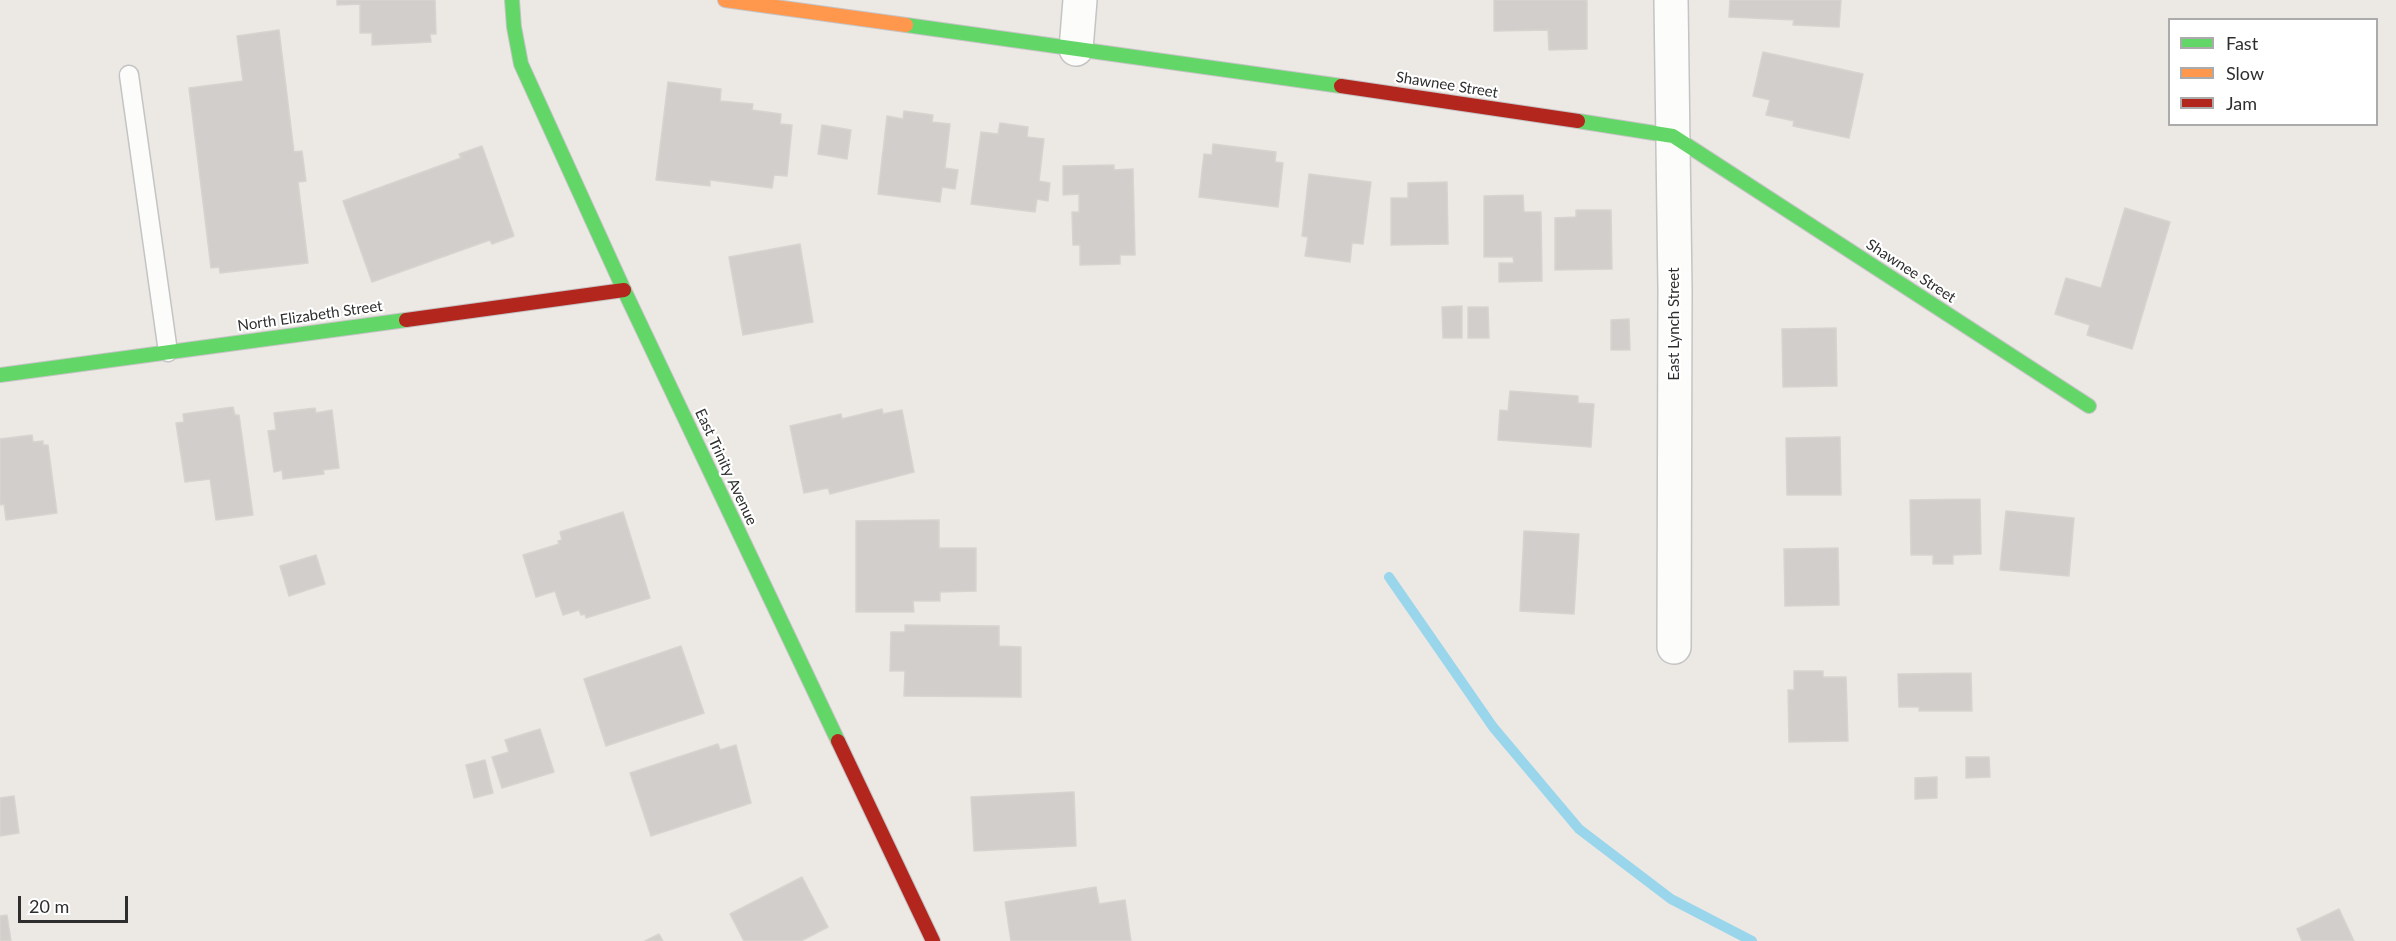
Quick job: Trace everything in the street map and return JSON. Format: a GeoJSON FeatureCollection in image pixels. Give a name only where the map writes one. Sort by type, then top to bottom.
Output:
{"type":"FeatureCollection","features":[{"type":"Feature","properties":{"kind":"street","name":"East Trinity Avenue"},"geometry":{"type":"LineString","coordinates":[[512,0],[521,64],[624,290],[933,941]]}},
{"type":"Feature","properties":{"kind":"street","name":"Shawnee Street"},"geometry":{"type":"LineString","coordinates":[[725,0],[1426,98],[1673,136],[2089,406]]}},
{"type":"Feature","properties":{"kind":"street"},"geometry":{"type":"LineString","coordinates":[[1076,49],[1080,0]]}},
{"type":"Feature","properties":{"kind":"street","name":"East Lynch Street"},"geometry":{"type":"LineString","coordinates":[[1671,0],[1674,647]]}},
{"type":"Feature","properties":{"kind":"street","name":"North Elizabeth Street"},"geometry":{"type":"LineString","coordinates":[[0,375],[624,290]]}},
{"type":"Feature","properties":{"kind":"lane"},"geometry":{"type":"LineString","coordinates":[[129,75],[168,352]]}},
{"type":"Feature","properties":{"kind":"building"},"geometry":{"type":"Polygon","coordinates":[[[337,0],[435,0],[436,34],[430,34],[431,42],[372,45],[372,33],[360,33],[360,4],[337,5],[337,0]]]}},
{"type":"Feature","properties":{"kind":"building"},"geometry":{"type":"Polygon","coordinates":[[[1494,0],[1587,0],[1587,49],[1549,50],[1548,30],[1494,31],[1494,0]]]}},
{"type":"Feature","properties":{"kind":"building"},"geometry":{"type":"Polygon","coordinates":[[[1730,0],[1841,0],[1839,27],[1793,25],[1794,20],[1729,17],[1730,0]]]}},
{"type":"Feature","properties":{"kind":"building"},"geometry":{"type":"Polygon","coordinates":[[[279,30],[294,152],[302,151],[306,181],[298,182],[308,263],[220,273],[219,267],[211,268],[189,88],[243,81],[237,36],[279,30]]]}},
{"type":"Feature","properties":{"kind":"building"},"geometry":{"type":"Polygon","coordinates":[[[1763,52],[1863,74],[1849,138],[1793,126],[1794,121],[1766,115],[1770,100],[1753,96],[1763,52]]]}},
{"type":"Feature","properties":{"kind":"building"},"geometry":{"type":"Polygon","coordinates":[[[668,82],[721,89],[720,101],[753,104],[752,110],[781,114],[780,124],[792,125],[787,176],[774,175],[772,188],[710,180],[710,186],[656,180],[668,82]]]}},
{"type":"Feature","properties":{"kind":"building"},"geometry":{"type":"Polygon","coordinates":[[[904,111],[933,115],[932,122],[950,124],[945,168],[958,170],[955,189],[942,187],[940,202],[878,194],[887,116],[903,119],[904,111]]]}},
{"type":"Feature","properties":{"kind":"building"},"geometry":{"type":"Polygon","coordinates":[[[1000,123],[1028,127],[1027,137],[1044,139],[1039,181],[1050,183],[1048,201],[1037,199],[1035,212],[971,204],[981,132],[998,134],[1000,123]]]}},
{"type":"Feature","properties":{"kind":"building"},"geometry":{"type":"Polygon","coordinates":[[[822,125],[851,130],[847,159],[818,154],[822,125]]]}},
{"type":"Feature","properties":{"kind":"building"},"geometry":{"type":"Polygon","coordinates":[[[1213,144],[1276,152],[1275,162],[1283,163],[1278,207],[1199,197],[1204,154],[1212,155],[1213,144]]]}},
{"type":"Feature","properties":{"kind":"building"},"geometry":{"type":"Polygon","coordinates":[[[482,146],[514,236],[492,244],[490,240],[372,282],[343,201],[461,158],[459,154],[482,146]]]}},
{"type":"Feature","properties":{"kind":"building"},"geometry":{"type":"Polygon","coordinates":[[[1114,165],[1114,170],[1133,169],[1135,255],[1120,255],[1120,264],[1080,265],[1080,245],[1073,245],[1072,212],[1079,212],[1079,194],[1063,195],[1063,166],[1114,165]]]}},
{"type":"Feature","properties":{"kind":"building"},"geometry":{"type":"Polygon","coordinates":[[[1309,174],[1371,182],[1363,244],[1352,243],[1350,262],[1305,256],[1308,237],[1302,236],[1309,174]]]}},
{"type":"Feature","properties":{"kind":"building"},"geometry":{"type":"Polygon","coordinates":[[[1447,182],[1448,244],[1391,245],[1391,198],[1408,198],[1408,183],[1447,182]]]}},
{"type":"Feature","properties":{"kind":"building"},"geometry":{"type":"Polygon","coordinates":[[[1523,195],[1524,212],[1541,212],[1542,281],[1499,282],[1499,263],[1514,263],[1513,257],[1484,257],[1484,196],[1523,195]]]}},
{"type":"Feature","properties":{"kind":"building"},"geometry":{"type":"Polygon","coordinates":[[[2125,208],[2170,222],[2132,349],[2087,335],[2090,325],[2055,314],[2066,278],[2101,288],[2125,208]]]}},
{"type":"Feature","properties":{"kind":"building"},"geometry":{"type":"Polygon","coordinates":[[[1576,210],[1611,210],[1612,269],[1555,270],[1555,218],[1576,217],[1576,210]]]}},
{"type":"Feature","properties":{"kind":"building"},"geometry":{"type":"Polygon","coordinates":[[[800,244],[813,322],[743,335],[729,257],[800,244]]]}},
{"type":"Feature","properties":{"kind":"building"},"geometry":{"type":"Polygon","coordinates":[[[1462,306],[1462,338],[1443,338],[1442,307],[1462,306]]]}},
{"type":"Feature","properties":{"kind":"building"},"geometry":{"type":"Polygon","coordinates":[[[1468,307],[1488,307],[1489,338],[1468,338],[1468,307]]]}},
{"type":"Feature","properties":{"kind":"building"},"geometry":{"type":"Polygon","coordinates":[[[1629,319],[1630,350],[1611,350],[1611,320],[1629,319]]]}},
{"type":"Feature","properties":{"kind":"building"},"geometry":{"type":"Polygon","coordinates":[[[1836,328],[1837,386],[1783,387],[1782,329],[1836,328]]]}},
{"type":"Feature","properties":{"kind":"building"},"geometry":{"type":"Polygon","coordinates":[[[1510,391],[1578,396],[1578,403],[1594,404],[1591,447],[1498,440],[1500,410],[1508,411],[1510,391]]]}},
{"type":"Feature","properties":{"kind":"building"},"geometry":{"type":"Polygon","coordinates":[[[233,407],[235,415],[239,415],[253,515],[216,520],[210,479],[185,482],[176,423],[184,422],[183,414],[233,407]]]}},
{"type":"Feature","properties":{"kind":"building"},"geometry":{"type":"Polygon","coordinates":[[[315,408],[316,413],[332,410],[339,468],[323,470],[324,474],[283,479],[282,470],[274,472],[268,431],[276,430],[274,413],[315,408]]]}},
{"type":"Feature","properties":{"kind":"building"},"geometry":{"type":"Polygon","coordinates":[[[882,409],[883,414],[902,410],[914,472],[830,494],[828,488],[804,493],[790,426],[841,414],[842,419],[882,409]]]}},
{"type":"Feature","properties":{"kind":"building"},"geometry":{"type":"Polygon","coordinates":[[[32,435],[33,442],[43,441],[43,445],[48,445],[57,513],[6,520],[4,504],[0,505],[0,439],[32,435]]]}},
{"type":"Feature","properties":{"kind":"building"},"geometry":{"type":"Polygon","coordinates":[[[1840,437],[1841,495],[1787,495],[1786,438],[1840,437]]]}},
{"type":"Feature","properties":{"kind":"building"},"geometry":{"type":"Polygon","coordinates":[[[1980,499],[1981,554],[1953,555],[1953,564],[1933,564],[1933,555],[1911,555],[1910,500],[1980,499]]]}},
{"type":"Feature","properties":{"kind":"building"},"geometry":{"type":"Polygon","coordinates":[[[2006,511],[2074,518],[2069,576],[2000,570],[2006,511]]]}},
{"type":"Feature","properties":{"kind":"building"},"geometry":{"type":"Polygon","coordinates":[[[623,512],[650,598],[586,618],[585,614],[581,615],[579,610],[563,615],[555,591],[536,597],[523,555],[559,544],[558,541],[562,540],[560,532],[623,512]]]}},
{"type":"Feature","properties":{"kind":"building"},"geometry":{"type":"Polygon","coordinates":[[[939,520],[939,548],[976,548],[976,591],[940,592],[940,601],[913,601],[914,612],[856,612],[856,521],[939,520]]]}},
{"type":"Feature","properties":{"kind":"building"},"geometry":{"type":"Polygon","coordinates":[[[1524,531],[1579,534],[1574,614],[1520,611],[1524,531]]]}},
{"type":"Feature","properties":{"kind":"building"},"geometry":{"type":"Polygon","coordinates":[[[1838,548],[1839,605],[1785,606],[1784,549],[1838,548]]]}},
{"type":"Feature","properties":{"kind":"building"},"geometry":{"type":"Polygon","coordinates":[[[316,555],[325,584],[289,596],[280,566],[316,555]]]}},
{"type":"Feature","properties":{"kind":"building"},"geometry":{"type":"Polygon","coordinates":[[[905,625],[999,626],[999,646],[1021,647],[1021,697],[904,696],[905,671],[890,671],[891,632],[905,632],[905,625]]]}},
{"type":"Feature","properties":{"kind":"building"},"geometry":{"type":"Polygon","coordinates":[[[681,646],[704,713],[606,746],[584,679],[681,646]]]}},
{"type":"Feature","properties":{"kind":"building"},"geometry":{"type":"Polygon","coordinates":[[[1794,671],[1823,671],[1823,677],[1846,677],[1848,741],[1789,742],[1788,690],[1794,690],[1794,671]]]}},
{"type":"Feature","properties":{"kind":"building"},"geometry":{"type":"Polygon","coordinates":[[[1971,673],[1972,711],[1919,711],[1919,707],[1899,707],[1898,674],[1971,673]]]}},
{"type":"Feature","properties":{"kind":"building"},"geometry":{"type":"Polygon","coordinates":[[[540,729],[554,772],[502,788],[492,757],[509,752],[505,740],[540,729]]]}},
{"type":"Feature","properties":{"kind":"building"},"geometry":{"type":"Polygon","coordinates":[[[718,744],[720,750],[736,745],[751,803],[651,836],[630,773],[718,744]]]}},
{"type":"Feature","properties":{"kind":"building"},"geometry":{"type":"Polygon","coordinates":[[[1966,757],[1989,757],[1990,777],[1966,778],[1966,757]]]}},
{"type":"Feature","properties":{"kind":"building"},"geometry":{"type":"Polygon","coordinates":[[[485,760],[493,793],[474,798],[466,765],[485,760]]]}},
{"type":"Feature","properties":{"kind":"building"},"geometry":{"type":"Polygon","coordinates":[[[1937,777],[1937,798],[1915,799],[1915,778],[1937,777]]]}},
{"type":"Feature","properties":{"kind":"building"},"geometry":{"type":"Polygon","coordinates":[[[1074,792],[1076,846],[974,851],[971,797],[1074,792]]]}},
{"type":"Feature","properties":{"kind":"building"},"geometry":{"type":"Polygon","coordinates":[[[14,796],[19,833],[0,836],[0,798],[14,796]]]}},
{"type":"Feature","properties":{"kind":"building"},"geometry":{"type":"Polygon","coordinates":[[[802,877],[828,927],[801,941],[744,941],[730,914],[802,877]]]}},
{"type":"Feature","properties":{"kind":"building"},"geometry":{"type":"Polygon","coordinates":[[[1096,887],[1099,904],[1125,900],[1131,941],[1011,941],[1005,902],[1096,887]]]}},
{"type":"Feature","properties":{"kind":"building"},"geometry":{"type":"Polygon","coordinates":[[[2339,909],[2354,941],[2302,941],[2297,929],[2339,909]]]}},
{"type":"Feature","properties":{"kind":"building"},"geometry":{"type":"Polygon","coordinates":[[[7,915],[11,941],[0,941],[0,916],[7,915]]]}},
{"type":"Feature","properties":{"kind":"building"},"geometry":{"type":"Polygon","coordinates":[[[659,934],[663,941],[645,941],[659,934]]]}},
{"type":"Feature","properties":{"kind":"waterway"},"geometry":{"type":"LineString","coordinates":[[1389,577],[1493,727],[1579,829],[1671,899],[1752,941]]}},
{"type":"Feature","properties":{"kind":"traffic: fast"},"geometry":{"type":"LineString","coordinates":[[512,0],[521,64],[624,290],[838,741]]}},
{"type":"Feature","properties":{"kind":"traffic: fast"},"geometry":{"type":"LineString","coordinates":[[906,25],[1341,86]]}},
{"type":"Feature","properties":{"kind":"traffic: fast"},"geometry":{"type":"LineString","coordinates":[[1578,121],[1673,136],[2089,406]]}},
{"type":"Feature","properties":{"kind":"traffic: fast"},"geometry":{"type":"LineString","coordinates":[[0,375],[406,320]]}},
{"type":"Feature","properties":{"kind":"traffic: slow"},"geometry":{"type":"LineString","coordinates":[[725,0],[906,25]]}},
{"type":"Feature","properties":{"kind":"traffic: jam"},"geometry":{"type":"LineString","coordinates":[[1341,86],[1578,121]]}},
{"type":"Feature","properties":{"kind":"traffic: jam"},"geometry":{"type":"LineString","coordinates":[[406,320],[624,290]]}},
{"type":"Feature","properties":{"kind":"traffic: jam"},"geometry":{"type":"LineString","coordinates":[[838,741],[933,941]]}}]}
